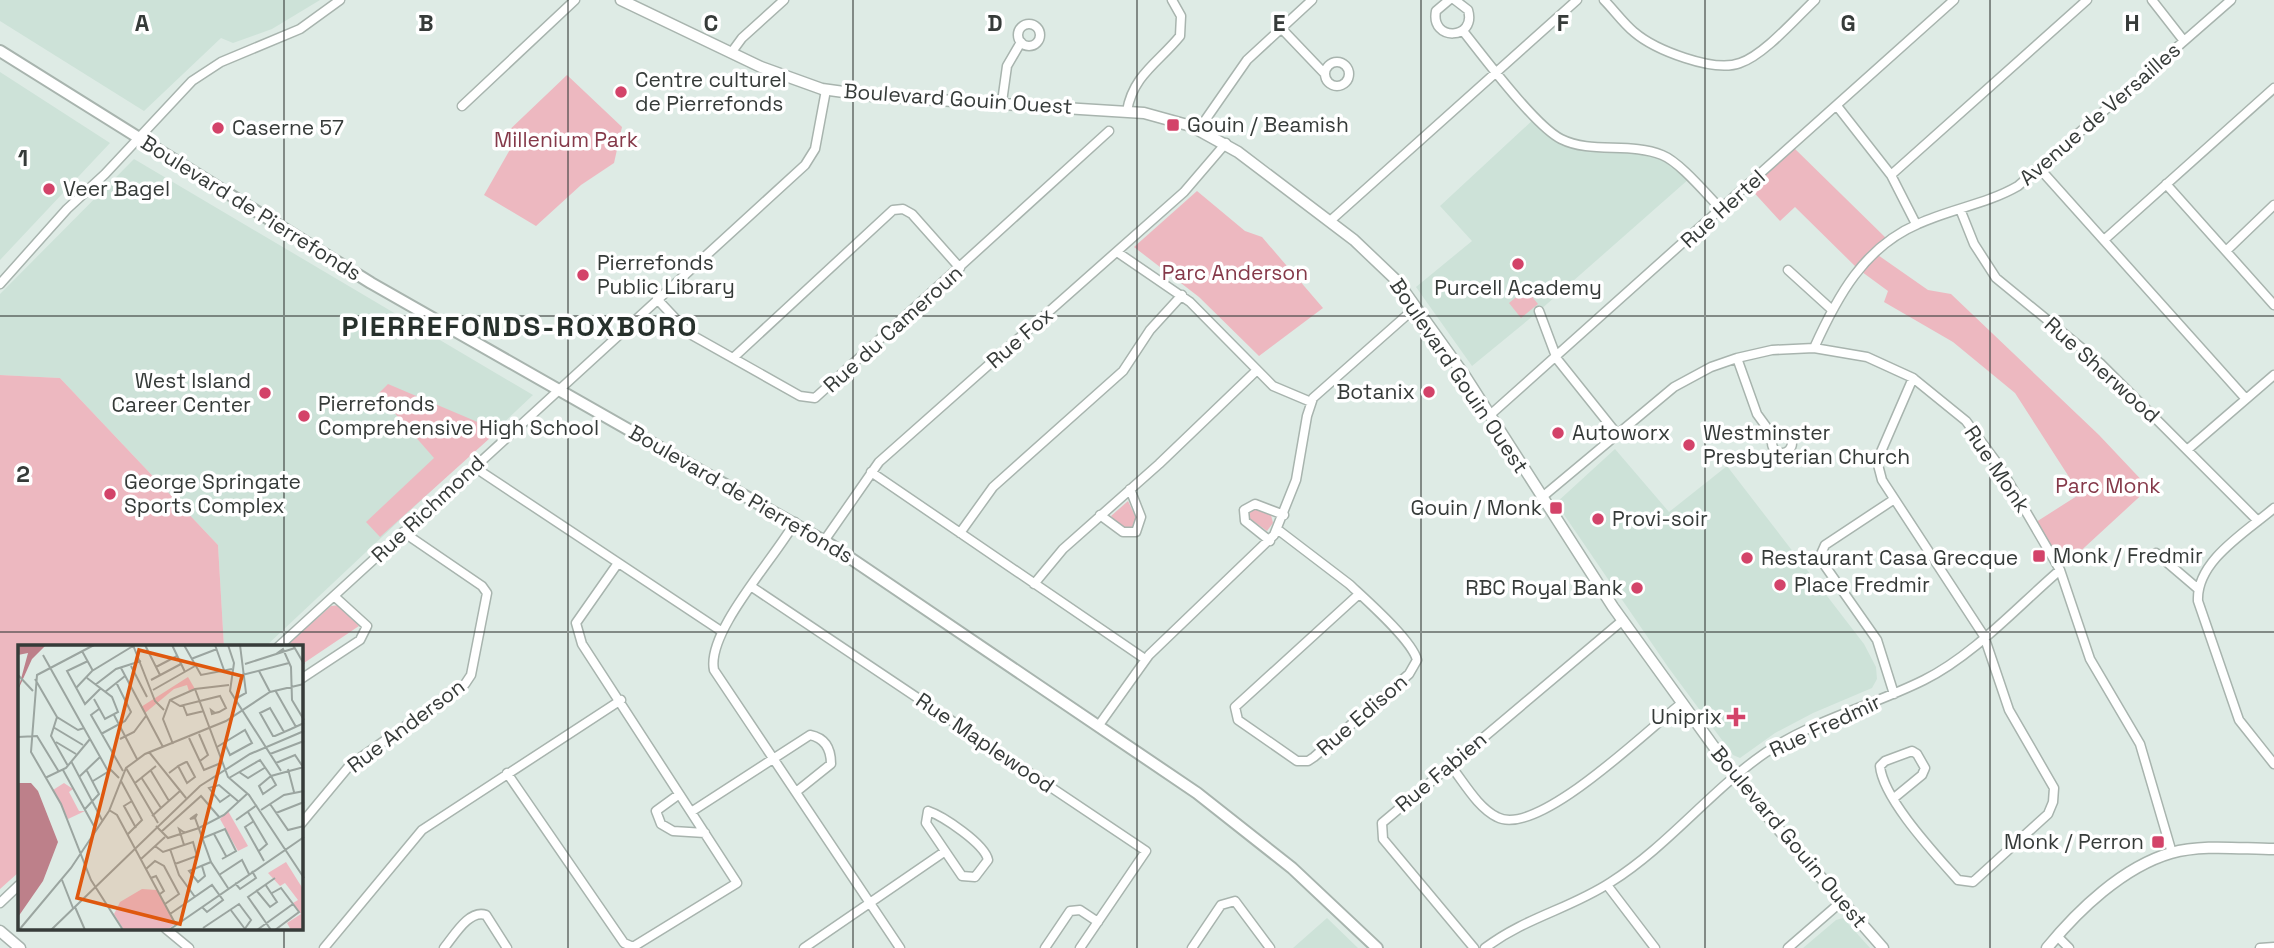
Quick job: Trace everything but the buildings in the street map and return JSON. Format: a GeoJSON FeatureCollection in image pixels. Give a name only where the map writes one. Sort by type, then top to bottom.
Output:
{"type":"FeatureCollection","features":[{"type":"Feature","properties":{"kind":"main road","name":"Boulevard de Pierrefonds"},"geometry":{"type":"LineString","coordinates":[[0,51],[317,251],[795,522],[1099,725],[1245,829],[1325,897],[1377,947]]}},
{"type":"Feature","properties":{"kind":"street"},"geometry":{"type":"LineString","coordinates":[[0,284],[60,216],[200,75],[233,57],[293,33],[340,0]]}},
{"type":"Feature","properties":{"kind":"street"},"geometry":{"type":"LineString","coordinates":[[462,106],[575,0]]}},
{"type":"Feature","properties":{"kind":"street","name":"Boulevard Gouin Ouest"},"geometry":{"type":"LineString","coordinates":[[621,0],[643,4],[731,53],[782,76],[827,90],[873,96],[1127,111],[1171,118],[1226,143],[1330,221],[1382,264],[1416,307],[1490,415],[1541,498],[1623,621],[1682,703],[1736,777],[1883,948]]}},
{"type":"Feature","properties":{"kind":"street"},"geometry":{"type":"LineString","coordinates":[[731,53],[784,0]]}},
{"type":"Feature","properties":{"kind":"street"},"geometry":{"type":"LineString","coordinates":[[1127,111],[1131,94],[1141,74],[1180,36],[1181,16],[1172,0]]}},
{"type":"Feature","properties":{"kind":"street"},"geometry":{"type":"LineString","coordinates":[[1199,129],[1247,60],[1312,0]]}},
{"type":"Feature","properties":{"kind":"street"},"geometry":{"type":"LineString","coordinates":[[1448,0],[1436,11],[1438,27],[1453,35],[1463,31],[1470,15],[1465,5],[1455,0]]}},
{"type":"Feature","properties":{"kind":"street"},"geometry":{"type":"LineString","coordinates":[[1330,221],[1577,0]]}},
{"type":"Feature","properties":{"kind":"street"},"geometry":{"type":"LineString","coordinates":[[1604,0],[1634,32],[1646,40],[1710,66],[1724,67],[1742,63],[1755,54],[1815,0]]}},
{"type":"Feature","properties":{"kind":"street","name":"Rue Hertel"},"geometry":{"type":"LineString","coordinates":[[1490,415],[1556,359],[1954,0]]}},
{"type":"Feature","properties":{"kind":"street"},"geometry":{"type":"LineString","coordinates":[[1891,175],[2087,0]]}},
{"type":"Feature","properties":{"kind":"street"},"geometry":{"type":"LineString","coordinates":[[2152,0],[2184,41]]}},
{"type":"Feature","properties":{"kind":"street","name":"Avenue de Versailles"},"geometry":{"type":"LineString","coordinates":[[1814,348],[1831,309],[1864,262],[1916,224],[2004,195],[2040,169],[2231,0]]}},
{"type":"Feature","properties":{"kind":"street"},"geometry":{"type":"LineString","coordinates":[[1282,27],[1324,73]]}},
{"type":"Feature","properties":{"kind":"street"},"geometry":{"type":"LineString","coordinates":[[1463,31],[1495,72],[1557,138],[1571,144],[1636,149],[1664,155],[1722,210]]}},
{"type":"Feature","properties":{"kind":"street"},"geometry":{"type":"LineString","coordinates":[[1002,102],[1007,66],[1021,42]]}},
{"type":"Feature","properties":{"kind":"street"},"geometry":{"type":"LineString","coordinates":[[2104,240],[2274,88]]}},
{"type":"Feature","properties":{"kind":"street","name":"Rue Richmond"},"geometry":{"type":"LineString","coordinates":[[280,645],[807,162],[815,149],[827,90]]}},
{"type":"Feature","properties":{"kind":"street"},"geometry":{"type":"LineString","coordinates":[[1837,106],[1891,175],[1916,224]]}},
{"type":"Feature","properties":{"kind":"street","name":"Rue du Cameroun"},"geometry":{"type":"LineString","coordinates":[[657,299],[690,334],[803,398],[818,397],[1109,131]]}},
{"type":"Feature","properties":{"kind":"street","name":"Rue Fox"},"geometry":{"type":"LineString","coordinates":[[824,541],[872,472],[1194,182],[1226,143]]}},
{"type":"Feature","properties":{"kind":"street"},"geometry":{"type":"LineString","coordinates":[[2040,169],[2246,399]]}},
{"type":"Feature","properties":{"kind":"street"},"geometry":{"type":"LineString","coordinates":[[2166,184],[2274,305]]}},
{"type":"Feature","properties":{"kind":"street"},"geometry":{"type":"LineString","coordinates":[[2226,251],[2274,205]]}},
{"type":"Feature","properties":{"kind":"street"},"geometry":{"type":"LineString","coordinates":[[733,358],[893,210],[902,209],[912,214],[960,268]]}},
{"type":"Feature","properties":{"kind":"street","name":"Rue Sherwood"},"geometry":{"type":"LineString","coordinates":[[1960,209],[1974,244],[1996,278],[2100,363],[2259,521]]}},
{"type":"Feature","properties":{"kind":"street"},"geometry":{"type":"LineString","coordinates":[[1117,252],[1181,295],[1256,371],[1283,393],[1311,402]]}},
{"type":"Feature","properties":{"kind":"street"},"geometry":{"type":"LineString","coordinates":[[1788,270],[1831,309]]}},
{"type":"Feature","properties":{"kind":"street"},"geometry":{"type":"LineString","coordinates":[[960,533],[993,486],[1123,371],[1150,330],[1181,295]]}},
{"type":"Feature","properties":{"kind":"street"},"geometry":{"type":"LineString","coordinates":[[1099,725],[1145,659],[1269,541],[1278,529],[1298,472],[1311,402],[1416,307]]}},
{"type":"Feature","properties":{"kind":"street"},"geometry":{"type":"LineString","coordinates":[[1539,311],[1556,359],[1617,434]]}},
{"type":"Feature","properties":{"kind":"street","name":"Rue Monk"},"geometry":{"type":"LineString","coordinates":[[1541,498],[1674,387],[1711,367],[1737,358],[1772,350],[1814,348],[1867,357],[1913,378],[1973,430],[2000,467],[2060,570],[2090,659],[2140,744],[2172,853]]}},
{"type":"Feature","properties":{"kind":"street"},"geometry":{"type":"LineString","coordinates":[[1737,358],[1757,414],[1773,436]]}},
{"type":"Feature","properties":{"kind":"street"},"geometry":{"type":"LineString","coordinates":[[1034,584],[1054,558],[1256,371]]}},
{"type":"Feature","properties":{"kind":"street"},"geometry":{"type":"LineString","coordinates":[[2187,450],[2274,375]]}},
{"type":"Feature","properties":{"kind":"street"},"geometry":{"type":"LineString","coordinates":[[1894,798],[1922,775],[1925,768],[1917,754],[1912,751],[1885,761],[1880,766],[1894,798],[1914,829],[1958,880],[1964,883],[1973,881],[2048,814],[2053,802],[2054,788],[2009,710],[1984,636],[1882,480],[1877,461],[1913,378]]}},
{"type":"Feature","properties":{"kind":"street"},"geometry":{"type":"LineString","coordinates":[[474,467],[721,631]]}},
{"type":"Feature","properties":{"kind":"street"},"geometry":{"type":"LineString","coordinates":[[872,472],[1145,659]]}},
{"type":"Feature","properties":{"kind":"street"},"geometry":{"type":"LineString","coordinates":[[1100,516],[1118,530],[1136,532],[1141,517],[1130,489]]}},
{"type":"Feature","properties":{"kind":"street"},"geometry":{"type":"LineString","coordinates":[[1893,500],[1825,545],[1821,554],[1823,564],[1877,640],[1895,694]]}},
{"type":"Feature","properties":{"kind":"street"},"geometry":{"type":"LineString","coordinates":[[1269,541],[1245,521],[1244,510],[1255,504],[1284,515]]}},
{"type":"Feature","properties":{"kind":"street"},"geometry":{"type":"LineString","coordinates":[[2274,508],[2216,558],[2200,578],[2197,588],[2197,601],[2239,720],[2274,764]]}},
{"type":"Feature","properties":{"kind":"street"},"geometry":{"type":"LineString","coordinates":[[795,522],[721,631],[711,657],[714,670],[900,948]]}},
{"type":"Feature","properties":{"kind":"street","name":"Rue Edison"},"geometry":{"type":"LineString","coordinates":[[1278,529],[1322,561],[1359,594],[1413,650],[1416,666],[1311,760],[1297,761],[1238,720],[1235,706],[1359,594]]}},
{"type":"Feature","properties":{"kind":"street","name":"Rue Anderson"},"geometry":{"type":"LineString","coordinates":[[303,822],[350,765],[465,684],[471,675],[487,593],[482,586],[403,532]]}},
{"type":"Feature","properties":{"kind":"street"},"geometry":{"type":"LineString","coordinates":[[2156,553],[2197,588]]}},
{"type":"Feature","properties":{"kind":"street"},"geometry":{"type":"LineString","coordinates":[[506,773],[624,943],[633,947],[737,883],[678,794],[621,700],[582,644],[576,622],[618,563]]}},
{"type":"Feature","properties":{"kind":"street","name":"Rue Fredmir"},"geometry":{"type":"LineString","coordinates":[[1485,948],[1522,923],[1607,885],[1648,855],[1763,754],[1791,737],[1895,694],[1952,663],[2060,570]]}},
{"type":"Feature","properties":{"kind":"street","name":"Rue Maplewood"},"geometry":{"type":"LineString","coordinates":[[752,587],[1146,851],[1080,948]]}},
{"type":"Feature","properties":{"kind":"street"},"geometry":{"type":"LineString","coordinates":[[303,678],[360,640],[366,633],[366,626],[334,596]]}},
{"type":"Feature","properties":{"kind":"street","name":"Rue Fabien"},"geometry":{"type":"LineString","coordinates":[[1474,948],[1383,839],[1382,823],[1623,621]]}},
{"type":"Feature","properties":{"kind":"street"},"geometry":{"type":"LineString","coordinates":[[324,948],[422,830],[621,700]]}},
{"type":"Feature","properties":{"kind":"street"},"geometry":{"type":"LineString","coordinates":[[1450,765],[1483,807],[1498,818],[1517,821],[1566,798],[1682,703]]}},
{"type":"Feature","properties":{"kind":"street"},"geometry":{"type":"LineString","coordinates":[[691,812],[771,757],[810,735],[820,737],[831,752],[831,764],[796,792]]}},
{"type":"Feature","properties":{"kind":"street"},"geometry":{"type":"LineString","coordinates":[[678,794],[656,811],[661,824],[673,831],[705,833]]}},
{"type":"Feature","properties":{"kind":"street"},"geometry":{"type":"LineString","coordinates":[[928,811],[964,834],[987,853],[988,860],[975,877],[968,878],[962,876],[944,852],[926,823],[928,811]]}},
{"type":"Feature","properties":{"kind":"street"},"geometry":{"type":"LineString","coordinates":[[2047,948],[2121,879],[2144,864],[2172,853],[2200,848],[2274,849]]}},
{"type":"Feature","properties":{"kind":"street"},"geometry":{"type":"LineString","coordinates":[[804,948],[944,852]]}},
{"type":"Feature","properties":{"kind":"street"},"geometry":{"type":"LineString","coordinates":[[1607,885],[1652,947]]}},
{"type":"Feature","properties":{"kind":"street"},"geometry":{"type":"LineString","coordinates":[[0,902],[18,886]]}},
{"type":"Feature","properties":{"kind":"street"},"geometry":{"type":"LineString","coordinates":[[1192,948],[1221,905],[1236,901],[1270,948]]}},
{"type":"Feature","properties":{"kind":"street"},"geometry":{"type":"LineString","coordinates":[[1788,948],[1841,902]]}},
{"type":"Feature","properties":{"kind":"street"},"geometry":{"type":"LineString","coordinates":[[1045,948],[1070,911],[1080,911],[1098,922]]}},
{"type":"Feature","properties":{"kind":"street"},"geometry":{"type":"LineString","coordinates":[[444,948],[472,915],[480,913],[485,915],[507,948]]}},
{"type":"Feature","properties":{"kind":"street"},"geometry":{"type":"LineString","coordinates":[[167,930],[189,948]]}},
{"type":"Feature","properties":{"kind":"street"},"geometry":{"type":"LineString","coordinates":[[0,931],[20,948]]}},
{"type":"Feature","properties":{"kind":"street"},"geometry":{"type":"LineString","coordinates":[[2057,936],[2069,948]]}},
{"type":"Feature","properties":{"kind":"street"},"geometry":{"type":"LineString","coordinates":[[2260,948],[2274,947]]}},
{"type":"Feature","properties":{"kind":"shaded area"},"geometry":{"type":"Polygon","coordinates":[[[0,0],[320,0],[272,29],[233,43],[221,38],[144,111],[0,21],[0,0]]]}},
{"type":"Feature","properties":{"kind":"shaded area"},"geometry":{"type":"Polygon","coordinates":[[[0,72],[110,143],[0,260],[0,72]]]}},
{"type":"Feature","properties":{"kind":"shaded area","name":"Purcell Academy"},"geometry":{"type":"Polygon","coordinates":[[[1536,117],[1557,138],[1664,155],[1690,178],[1539,311],[1472,366],[1416,287],[1472,241],[1440,206],[1536,117]]]}},
{"type":"Feature","properties":{"kind":"shaded area","name":"Pierrefonds Comprehensive High School"},"geometry":{"type":"Polygon","coordinates":[[[134,159],[533,395],[267,645],[224,645],[218,545],[60,378],[0,375],[0,294],[134,159]]]}},
{"type":"Feature","properties":{"kind":"shaded area"},"geometry":{"type":"Polygon","coordinates":[[[1615,449],[1669,512],[1727,466],[1864,644],[1876,667],[1877,679],[1872,688],[1813,713],[1775,733],[1740,758],[1733,755],[1668,667],[1556,503],[1615,449]]]}},
{"type":"Feature","properties":{"kind":"shaded area"},"geometry":{"type":"Polygon","coordinates":[[[1327,918],[1358,948],[1293,948],[1327,918]]]}},
{"type":"Feature","properties":{"kind":"shaded area"},"geometry":{"type":"Polygon","coordinates":[[[1843,918],[1870,948],[1803,948],[1836,920],[1843,918]]]}},
{"type":"Feature","properties":{"kind":"green space","name":"Millenium Park"},"geometry":{"type":"Polygon","coordinates":[[[567,75],[622,127],[614,163],[581,185],[536,226],[484,195],[512,146],[504,135],[567,75]]]}},
{"type":"Feature","properties":{"kind":"green space","name":"Parc Monk"},"geometry":{"type":"Polygon","coordinates":[[[1792,146],[1889,241],[1875,253],[1928,290],[1951,294],[2099,435],[2149,488],[2060,570],[2033,524],[2080,494],[2015,393],[1953,342],[1884,302],[1888,291],[1858,269],[1795,207],[1780,221],[1748,186],[1792,146]]]}},
{"type":"Feature","properties":{"kind":"green space","name":"Parc Anderson"},"geometry":{"type":"Polygon","coordinates":[[[1197,191],[1245,231],[1262,237],[1323,308],[1259,356],[1199,297],[1134,247],[1197,191]]]}},
{"type":"Feature","properties":{"kind":"green space"},"geometry":{"type":"Polygon","coordinates":[[[1526,289],[1538,304],[1521,318],[1509,303],[1526,289]]]}},
{"type":"Feature","properties":{"kind":"green space"},"geometry":{"type":"Polygon","coordinates":[[[0,375],[60,378],[218,545],[224,645],[18,645],[18,873],[0,889],[0,375]]]}},
{"type":"Feature","properties":{"kind":"green space"},"geometry":{"type":"Polygon","coordinates":[[[388,384],[487,426],[490,438],[380,537],[366,522],[434,458],[378,394],[388,384]]]}},
{"type":"Feature","properties":{"kind":"green space"},"geometry":{"type":"Polygon","coordinates":[[[1128,501],[1136,518],[1132,529],[1120,526],[1111,516],[1128,501]]]}},
{"type":"Feature","properties":{"kind":"green space"},"geometry":{"type":"Polygon","coordinates":[[[1254,508],[1271,515],[1273,523],[1267,531],[1249,518],[1248,511],[1254,508]]]}},
{"type":"Feature","properties":{"kind":"green space"},"geometry":{"type":"Polygon","coordinates":[[[340,605],[359,626],[303,664],[303,645],[287,645],[331,606],[340,605]]]}},
{"type":"Feature","properties":{"kind":"place","name":"Centre culturel de Pierrefonds"},"geometry":{"type":"Point","coordinates":[621,92]}},
{"type":"Feature","properties":{"kind":"place","name":"Gouin / Beamish"},"geometry":{"type":"Point","coordinates":[1173,125]}},
{"type":"Feature","properties":{"kind":"place","name":"Caserne 57"},"geometry":{"type":"Point","coordinates":[218,128]}},
{"type":"Feature","properties":{"kind":"place","name":"Veer Bagel"},"geometry":{"type":"Point","coordinates":[49,189]}},
{"type":"Feature","properties":{"kind":"place","name":"Purcell Academy"},"geometry":{"type":"Point","coordinates":[1518,264]}},
{"type":"Feature","properties":{"kind":"place","name":"Pierrefonds Public Library"},"geometry":{"type":"Point","coordinates":[583,275]}},
{"type":"Feature","properties":{"kind":"place","name":"Botanix"},"geometry":{"type":"Point","coordinates":[1429,392]}},
{"type":"Feature","properties":{"kind":"place","name":"West Island Career Center"},"geometry":{"type":"Point","coordinates":[265,393]}},
{"type":"Feature","properties":{"kind":"place","name":"Pierrefonds Comprehensive High School"},"geometry":{"type":"Point","coordinates":[304,416]}},
{"type":"Feature","properties":{"kind":"place","name":"Autoworx"},"geometry":{"type":"Point","coordinates":[1558,433]}},
{"type":"Feature","properties":{"kind":"place","name":"Westminster Presbyterian Church"},"geometry":{"type":"Point","coordinates":[1689,445]}},
{"type":"Feature","properties":{"kind":"place","name":"George Springate Sports Complex"},"geometry":{"type":"Point","coordinates":[110,494]}},
{"type":"Feature","properties":{"kind":"place","name":"Gouin / Monk"},"geometry":{"type":"Point","coordinates":[1556,508]}},
{"type":"Feature","properties":{"kind":"place","name":"Provi-soir"},"geometry":{"type":"Point","coordinates":[1598,519]}},
{"type":"Feature","properties":{"kind":"place","name":"Monk / Fredmir"},"geometry":{"type":"Point","coordinates":[2039,556]}},
{"type":"Feature","properties":{"kind":"place","name":"Restaurant Casa Grecque"},"geometry":{"type":"Point","coordinates":[1747,558]}},
{"type":"Feature","properties":{"kind":"place","name":"Place Fredmir"},"geometry":{"type":"Point","coordinates":[1780,585]}},
{"type":"Feature","properties":{"kind":"place","name":"RBC Royal Bank"},"geometry":{"type":"Point","coordinates":[1637,588]}},
{"type":"Feature","properties":{"kind":"place","name":"Uniprix"},"geometry":{"type":"Point","coordinates":[1736,717]}},
{"type":"Feature","properties":{"kind":"place","name":"Monk / Perron"},"geometry":{"type":"Point","coordinates":[2158,842]}},
{"type":"Feature","properties":{"kind":"district","name":"PIERREFONDS-ROXBORO"},"geometry":{"type":"Point","coordinates":[520,326]}}]}
